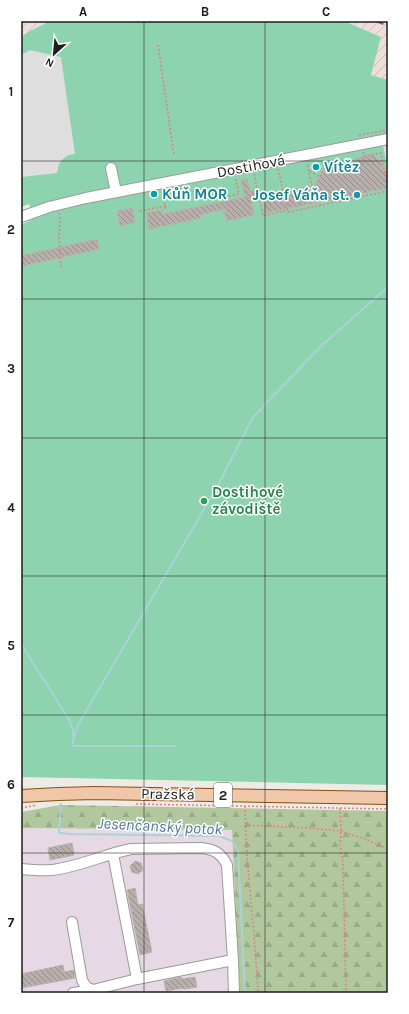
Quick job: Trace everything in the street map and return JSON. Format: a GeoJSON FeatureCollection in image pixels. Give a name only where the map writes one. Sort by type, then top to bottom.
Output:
{"type":"FeatureCollection","features":[{"type":"Feature","properties":{"kind":"main road","name":"Pražská"},"geometry":{"type":"LineString","coordinates":[[21,796],[94,793],[388,798]]}},
{"type":"Feature","properties":{"kind":"street","name":"Dostihová"},"geometry":{"type":"LineString","coordinates":[[21,218],[57,205],[86,198],[388,139]]}},
{"type":"Feature","properties":{"kind":"street"},"geometry":{"type":"LineString","coordinates":[[111,168],[116,192]]}},
{"type":"Feature","properties":{"kind":"street"},"geometry":{"type":"LineString","coordinates":[[21,869],[51,870],[75,865],[131,849],[201,848],[215,851],[224,858],[227,865],[234,993]]}},
{"type":"Feature","properties":{"kind":"street"},"geometry":{"type":"LineString","coordinates":[[113,854],[137,979]]}},
{"type":"Feature","properties":{"kind":"street"},"geometry":{"type":"LineString","coordinates":[[72,922],[82,980],[86,987],[93,990]]}},
{"type":"Feature","properties":{"kind":"street"},"geometry":{"type":"LineString","coordinates":[[73,993],[233,960]]}},
{"type":"Feature","properties":{"kind":"path"},"geometry":{"type":"LineString","coordinates":[[158,45],[174,155]]}},
{"type":"Feature","properties":{"kind":"path"},"geometry":{"type":"LineString","coordinates":[[359,135],[388,130]]}},
{"type":"Feature","properties":{"kind":"path"},"geometry":{"type":"LineString","coordinates":[[364,156],[381,153],[385,173]]}},
{"type":"Feature","properties":{"kind":"path"},"geometry":{"type":"LineString","coordinates":[[259,196],[312,186],[306,160]]}},
{"type":"Feature","properties":{"kind":"path"},"geometry":{"type":"LineString","coordinates":[[308,170],[319,177],[324,169],[340,165],[342,162]]}},
{"type":"Feature","properties":{"kind":"path"},"geometry":{"type":"LineString","coordinates":[[278,165],[288,210]]}},
{"type":"Feature","properties":{"kind":"path"},"geometry":{"type":"LineString","coordinates":[[253,170],[263,216],[388,191]]}},
{"type":"Feature","properties":{"kind":"path"},"geometry":{"type":"LineString","coordinates":[[221,198],[239,194],[235,173]]}},
{"type":"Feature","properties":{"kind":"path"},"geometry":{"type":"LineString","coordinates":[[161,188],[166,210]]}},
{"type":"Feature","properties":{"kind":"path"},"geometry":{"type":"LineString","coordinates":[[57,205],[60,219],[59,237],[61,269]]}},
{"type":"Feature","properties":{"kind":"path"},"geometry":{"type":"LineString","coordinates":[[140,211],[165,206]]}},
{"type":"Feature","properties":{"kind":"path"},"geometry":{"type":"LineString","coordinates":[[133,804],[388,809]]}},
{"type":"Feature","properties":{"kind":"path"},"geometry":{"type":"LineString","coordinates":[[245,806],[245,825],[257,964],[258,993]]}},
{"type":"Feature","properties":{"kind":"path"},"geometry":{"type":"LineString","coordinates":[[340,808],[340,845],[343,863],[346,993]]}},
{"type":"Feature","properties":{"kind":"path"},"geometry":{"type":"LineString","coordinates":[[245,825],[309,828],[341,832],[370,841],[388,849]]}},
{"type":"Feature","properties":{"kind":"shaded area"},"geometry":{"type":"Polygon","coordinates":[[[21,21],[50,21],[21,37],[21,21]]]}},
{"type":"Feature","properties":{"kind":"shaded area"},"geometry":{"type":"Polygon","coordinates":[[[344,21],[388,21],[388,80],[371,76],[381,37],[344,21]]]}},
{"type":"Feature","properties":{"kind":"shaded area"},"geometry":{"type":"Polygon","coordinates":[[[30,50],[61,57],[75,154],[68,155],[63,159],[59,164],[57,173],[22,177],[21,55],[30,50]]]}},
{"type":"Feature","properties":{"kind":"shaded area"},"geometry":{"type":"Polygon","coordinates":[[[383,146],[388,146],[388,170],[383,146]]]}},
{"type":"Feature","properties":{"kind":"shaded area"},"geometry":{"type":"Polygon","coordinates":[[[21,828],[232,830],[240,993],[21,993],[21,828]]]}},
{"type":"Feature","properties":{"kind":"green space","name":"Dostihové závodiště"},"geometry":{"type":"Polygon","coordinates":[[[50,21],[344,21],[381,37],[371,75],[388,80],[388,785],[21,777],[21,225],[35,218],[29,204],[21,207],[21,37],[50,21]]]}},
{"type":"Feature","properties":{"kind":"green space"},"geometry":{"type":"Polygon","coordinates":[[[60,805],[388,811],[388,993],[240,993],[232,830],[21,828],[21,812],[60,805]]]}},
{"type":"Feature","properties":{"kind":"building"},"geometry":{"type":"Polygon","coordinates":[[[372,155],[381,161],[383,170],[388,173],[388,188],[266,213],[263,198],[282,194],[282,196],[316,189],[315,184],[324,171],[342,167],[347,171],[355,159],[372,155]]]}},
{"type":"Feature","properties":{"kind":"building"},"geometry":{"type":"Polygon","coordinates":[[[247,179],[250,191],[256,190],[258,200],[251,201],[254,215],[226,221],[224,209],[200,215],[201,218],[149,229],[146,213],[162,210],[163,214],[245,197],[241,180],[247,179]]]}},
{"type":"Feature","properties":{"kind":"building"},"geometry":{"type":"Polygon","coordinates":[[[132,208],[135,222],[120,226],[117,211],[132,208]]]}},
{"type":"Feature","properties":{"kind":"building"},"geometry":{"type":"Polygon","coordinates":[[[97,239],[99,249],[23,266],[21,256],[97,239]]]}},
{"type":"Feature","properties":{"kind":"building"},"geometry":{"type":"Polygon","coordinates":[[[72,843],[74,855],[50,860],[48,848],[72,843]]]}},
{"type":"Feature","properties":{"kind":"building"},"geometry":{"type":"Polygon","coordinates":[[[135,861],[141,863],[143,870],[138,874],[132,872],[130,866],[135,861]]]}},
{"type":"Feature","properties":{"kind":"building"},"geometry":{"type":"Polygon","coordinates":[[[135,888],[138,905],[142,904],[152,952],[140,955],[127,890],[135,888]]]}},
{"type":"Feature","properties":{"kind":"building"},"geometry":{"type":"Polygon","coordinates":[[[63,965],[64,972],[74,970],[75,978],[21,988],[21,974],[63,965]]]}},
{"type":"Feature","properties":{"kind":"building"},"geometry":{"type":"Polygon","coordinates":[[[181,977],[181,979],[195,977],[197,987],[166,991],[164,981],[181,977]]]}},
{"type":"Feature","properties":{"kind":"waterway"},"geometry":{"type":"LineString","coordinates":[[73,740],[78,725],[217,487],[253,417],[321,346],[388,287]]}},
{"type":"Feature","properties":{"kind":"waterway","name":"Jesenčanský potok"},"geometry":{"type":"LineString","coordinates":[[21,644],[70,721],[73,736]]}},
{"type":"Feature","properties":{"kind":"waterway"},"geometry":{"type":"LineString","coordinates":[[73,740],[73,746],[176,746]]}},
{"type":"Feature","properties":{"kind":"waterway","name":"Jesenčanský potok"},"geometry":{"type":"LineString","coordinates":[[61,804],[59,833],[219,836],[232,841],[238,850],[245,993]]}},
{"type":"Feature","properties":{"kind":"railway"},"geometry":{"type":"LineString","coordinates":[[376,21],[388,26]]}},
{"type":"Feature","properties":{"kind":"place","name":"Vítěz"},"geometry":{"type":"Point","coordinates":[316,167]}},
{"type":"Feature","properties":{"kind":"place","name":"Kůň MOR"},"geometry":{"type":"Point","coordinates":[154,194]}},
{"type":"Feature","properties":{"kind":"place","name":"Josef Váňa st."},"geometry":{"type":"Point","coordinates":[357,195]}},
{"type":"Feature","properties":{"kind":"place","name":"Dostihové závodiště"},"geometry":{"type":"Point","coordinates":[204,501]}}]}
